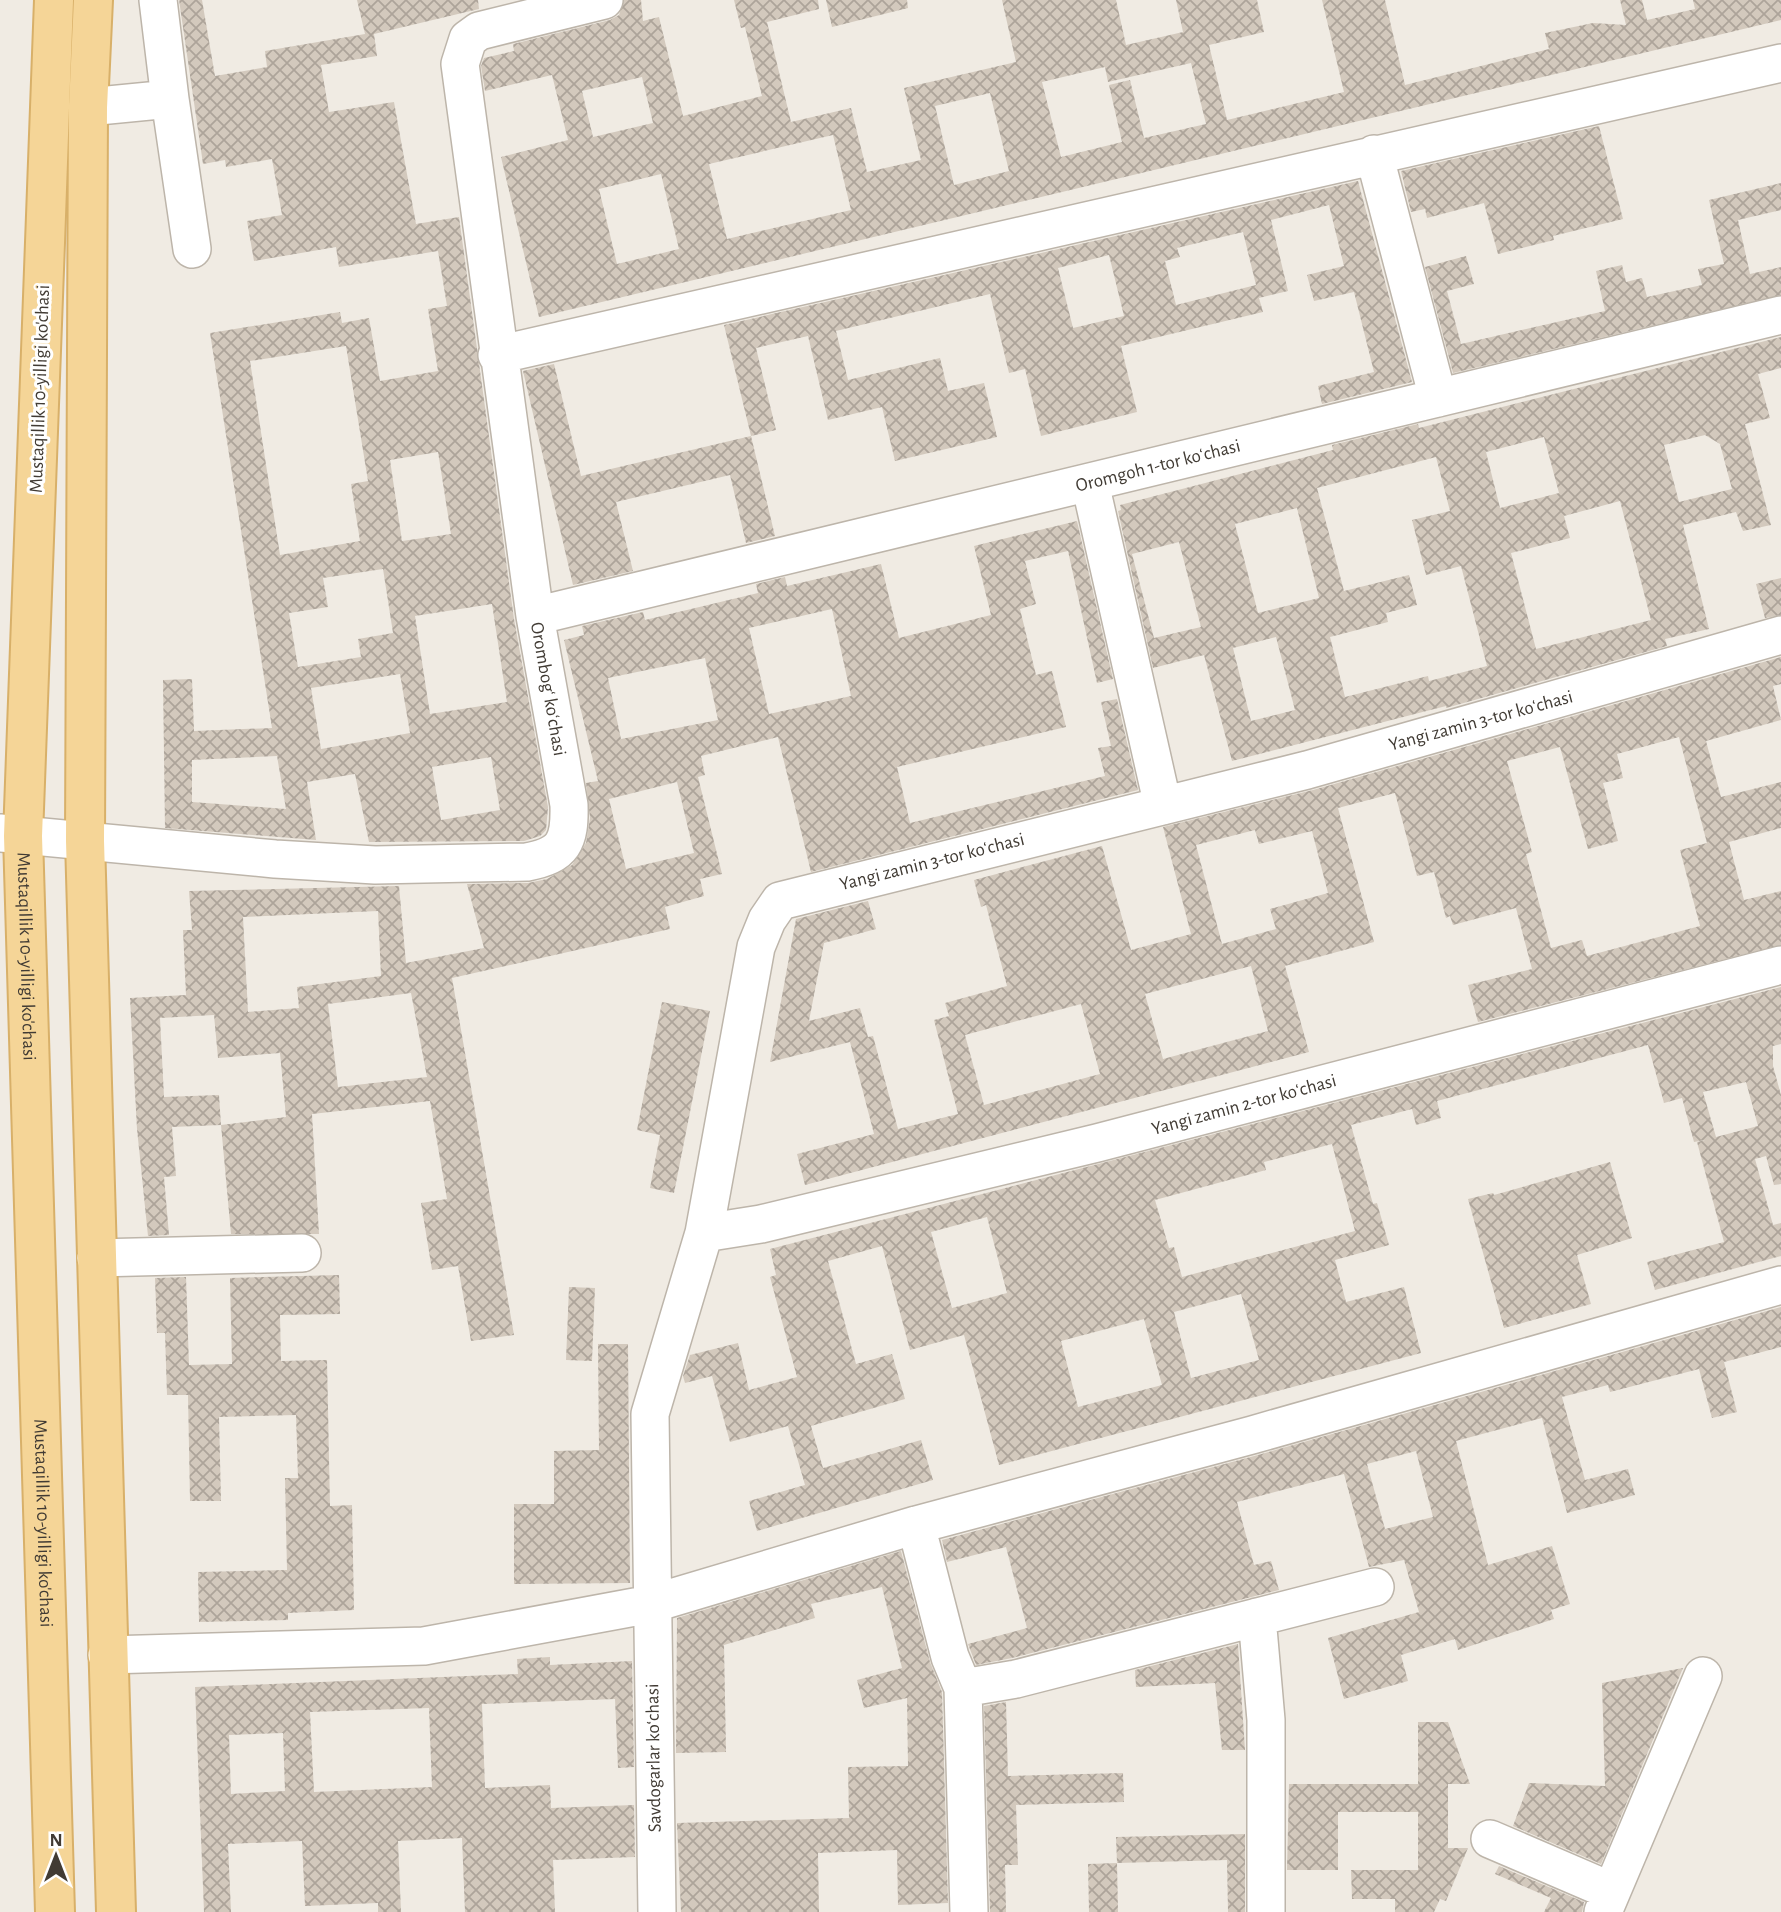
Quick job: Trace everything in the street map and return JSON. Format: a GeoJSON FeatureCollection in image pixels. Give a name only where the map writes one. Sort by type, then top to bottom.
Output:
{"type":"FeatureCollection","features":[{"type":"Feature","properties":{"kind":"main road","name":"Mustaqillik 10-yilligi ko'chasi"},"geometry":{"type":"LineString","coordinates":[[54,0],[11,834],[55,1912]]}},
{"type":"Feature","properties":{"kind":"main road"},"geometry":{"type":"LineString","coordinates":[[93,0],[88,107],[85,841],[116,1912]]}},
{"type":"Feature","properties":{"kind":"street"},"geometry":{"type":"LineString","coordinates":[[158,0],[191,249]]}},
{"type":"Feature","properties":{"kind":"street"},"geometry":{"type":"LineString","coordinates":[[499,12],[604,0]]}},
{"type":"Feature","properties":{"kind":"street","name":"Orombogʻ koʻchasi"},"geometry":{"type":"LineString","coordinates":[[11,834],[275,859],[375,864],[527,862],[548,858],[562,847],[570,832],[569,805],[535,616],[497,355],[461,77],[463,52],[468,39],[499,12]]}},
{"type":"Feature","properties":{"kind":"street"},"geometry":{"type":"LineString","coordinates":[[497,355],[1781,63]]}},
{"type":"Feature","properties":{"kind":"street"},"geometry":{"type":"LineString","coordinates":[[88,107],[170,99]]}},
{"type":"Feature","properties":{"kind":"street"},"geometry":{"type":"LineString","coordinates":[[1374,154],[1438,398]]}},
{"type":"Feature","properties":{"kind":"street","name":"Oromgoh 1-tor koʻchasi"},"geometry":{"type":"LineString","coordinates":[[535,616],[1781,314]]}},
{"type":"Feature","properties":{"kind":"street"},"geometry":{"type":"LineString","coordinates":[[1090,483],[1163,806]]}},
{"type":"Feature","properties":{"kind":"street","name":"Yangi zamin 3-tor koʻchasi"},"geometry":{"type":"LineString","coordinates":[[651,1604],[650,1414],[704,1233],[756,947],[767,920],[780,901],[1415,740],[1781,635]]}},
{"type":"Feature","properties":{"kind":"street","name":"Yangi zamin 2-tor koʻchasi"},"geometry":{"type":"LineString","coordinates":[[704,1233],[761,1224],[1097,1143],[1781,965]]}},
{"type":"Feature","properties":{"kind":"street"},"geometry":{"type":"LineString","coordinates":[[96,1258],[302,1253]]}},
{"type":"Feature","properties":{"kind":"street"},"geometry":{"type":"LineString","coordinates":[[107,1655],[424,1646],[651,1604],[916,1525],[1252,1436],[1781,1285]]}},
{"type":"Feature","properties":{"kind":"street"},"geometry":{"type":"LineString","coordinates":[[916,1525],[950,1657],[962,1688],[970,1912]]}},
{"type":"Feature","properties":{"kind":"street"},"geometry":{"type":"LineString","coordinates":[[962,1688],[1016,1679],[1375,1587]]}},
{"type":"Feature","properties":{"kind":"street","name":"Savdogarlar koʻchasi"},"geometry":{"type":"LineString","coordinates":[[651,1604],[657,1912]]}},
{"type":"Feature","properties":{"kind":"street"},"geometry":{"type":"LineString","coordinates":[[1257,1617],[1266,1720],[1266,1912]]}},
{"type":"Feature","properties":{"kind":"street"},"geometry":{"type":"LineString","coordinates":[[1490,1839],[1607,1902],[1703,1676]]}},
{"type":"Feature","properties":{"kind":"building"},"geometry":{"type":"Polygon","coordinates":[[[179,0],[202,0],[215,76],[267,67],[265,51],[365,34],[357,0],[478,0],[479,9],[374,34],[377,56],[321,65],[329,112],[394,102],[416,224],[459,217],[514,619],[548,807],[546,830],[540,836],[524,841],[369,842],[355,774],[307,782],[316,840],[165,828],[163,680],[192,679],[194,731],[272,728],[210,333],[340,312],[342,323],[369,318],[380,381],[438,371],[428,309],[447,306],[438,251],[339,267],[336,247],[254,261],[247,221],[282,215],[272,159],[226,167],[225,160],[203,164],[179,0]],[[346,346],[250,361],[280,555],[360,541],[351,484],[368,481],[346,346]],[[438,452],[390,460],[402,541],[451,534],[438,452]],[[383,569],[323,578],[328,607],[289,613],[298,667],[361,657],[358,639],[393,633],[383,569]],[[492,604],[415,616],[430,714],[507,702],[492,604]],[[400,674],[311,688],[321,749],[410,733],[400,674]],[[277,756],[192,760],[192,802],[286,809],[277,756]],[[491,757],[432,767],[441,820],[500,810],[491,757]]]}},
{"type":"Feature","properties":{"kind":"building"},"geometry":{"type":"Polygon","coordinates":[[[624,0],[641,0],[643,21],[659,17],[683,116],[762,96],[745,27],[741,28],[734,0],[818,0],[819,9],[767,22],[791,122],[851,108],[867,172],[921,160],[904,88],[1016,62],[1002,0],[1116,0],[1126,45],[1183,32],[1176,0],[1257,0],[1264,32],[1209,45],[1227,120],[1344,92],[1322,0],[1385,0],[1405,85],[1549,49],[1545,33],[1593,23],[1626,25],[1620,0],[1642,0],[1647,20],[1695,9],[1693,0],[1781,0],[1781,20],[539,317],[501,157],[568,140],[552,75],[485,91],[481,66],[484,58],[514,51],[513,44],[610,20],[619,15],[624,0]],[[1191,63],[1108,82],[1105,67],[1042,82],[1061,157],[1122,142],[1109,85],[1130,80],[1144,138],[1206,124],[1191,63]],[[642,77],[582,91],[593,137],[653,123],[642,77]],[[990,93],[935,106],[954,185],[1009,171],[990,93]],[[833,135],[709,164],[727,239],[851,210],[833,135]],[[661,174],[599,189],[617,264],[679,249],[661,174]]]}},
{"type":"Feature","properties":{"kind":"building"},"geometry":{"type":"Polygon","coordinates":[[[826,0],[907,0],[908,8],[832,27],[826,0]]]}},
{"type":"Feature","properties":{"kind":"building"},"geometry":{"type":"Polygon","coordinates":[[[1599,126],[1623,219],[1553,236],[1554,240],[1498,254],[1484,203],[1427,218],[1425,209],[1411,212],[1401,171],[1599,126]]]}},
{"type":"Feature","properties":{"kind":"building"},"geometry":{"type":"Polygon","coordinates":[[[1358,181],[1412,382],[1322,404],[1318,386],[1374,372],[1354,292],[1314,301],[1307,275],[1344,266],[1329,205],[1271,220],[1288,291],[1259,298],[1263,312],[1121,346],[1137,412],[1041,436],[1025,369],[1009,373],[990,294],[836,331],[848,380],[940,358],[948,391],[984,383],[997,437],[895,461],[882,407],[828,420],[808,336],[756,348],[776,430],[751,436],[724,325],[1358,181]],[[1243,232],[1177,248],[1180,257],[1165,261],[1176,305],[1256,285],[1243,232]],[[1109,255],[1058,268],[1073,328],[1124,316],[1109,255]]]}},
{"type":"Feature","properties":{"kind":"building"},"geometry":{"type":"Polygon","coordinates":[[[1781,183],[1781,210],[1738,220],[1750,274],[1781,267],[1781,295],[1453,373],[1425,267],[1466,256],[1474,284],[1447,291],[1461,344],[1605,311],[1596,271],[1622,265],[1626,282],[1642,278],[1647,297],[1702,285],[1698,269],[1724,264],[1709,200],[1781,183]]]}},
{"type":"Feature","properties":{"kind":"building"},"geometry":{"type":"Polygon","coordinates":[[[1781,337],[1781,368],[1758,374],[1770,418],[1745,424],[1771,525],[1743,531],[1736,512],[1683,525],[1709,629],[1665,639],[1667,646],[1446,708],[1232,761],[1204,655],[1153,668],[1118,511],[1121,510],[1120,505],[1333,450],[1332,445],[1418,424],[1419,428],[1781,337]],[[1705,435],[1664,445],[1679,502],[1732,489],[1720,444],[1705,435]],[[1544,437],[1486,452],[1500,508],[1559,493],[1544,437]],[[1436,457],[1317,488],[1344,591],[1409,575],[1417,605],[1386,613],[1388,622],[1330,637],[1345,697],[1428,676],[1429,681],[1487,666],[1461,566],[1426,575],[1412,520],[1450,511],[1436,457]],[[1620,501],[1564,516],[1570,538],[1511,553],[1536,649],[1651,620],[1620,501]],[[1297,508],[1235,524],[1258,613],[1319,598],[1297,508]],[[1179,542],[1132,554],[1154,638],[1201,627],[1179,542]],[[1276,637],[1233,648],[1251,721],[1295,710],[1276,637]]]}},
{"type":"Feature","properties":{"kind":"building"},"geometry":{"type":"Polygon","coordinates":[[[554,364],[581,476],[751,436],[775,536],[746,543],[730,475],[616,502],[633,571],[573,585],[523,371],[554,364]]]}},
{"type":"Feature","properties":{"kind":"building"},"geometry":{"type":"Polygon","coordinates":[[[1077,521],[1113,679],[1097,683],[1068,551],[1025,561],[1036,604],[1020,609],[1036,675],[1052,671],[1066,727],[897,767],[910,823],[1105,776],[1098,748],[1111,746],[1101,702],[1117,699],[1138,790],[811,872],[778,737],[701,756],[705,775],[698,777],[722,874],[700,879],[704,896],[665,907],[670,929],[452,978],[514,1335],[471,1341],[458,1266],[432,1270],[421,1203],[447,1199],[430,1101],[312,1114],[319,1234],[231,1234],[221,1125],[172,1127],[176,1176],[164,1177],[169,1235],[148,1236],[137,1129],[130,998],[186,995],[183,930],[192,930],[189,891],[399,886],[406,963],[484,948],[467,884],[528,883],[547,879],[572,865],[586,843],[590,818],[586,783],[598,781],[564,640],[584,635],[582,626],[643,612],[645,620],[758,593],[756,584],[785,577],[787,586],[881,564],[899,638],[991,615],[974,546],[1077,521]],[[832,609],[749,628],[769,714],[851,696],[832,609]],[[705,658],[608,678],[621,739],[718,720],[705,658]],[[677,782],[609,799],[626,869],[694,853],[677,782]],[[378,911],[243,917],[248,1012],[299,1008],[297,987],[381,976],[378,911]],[[411,993],[328,1004],[338,1087],[427,1077],[411,993]],[[214,1015],[160,1018],[164,1097],[219,1095],[221,1125],[286,1117],[280,1053],[218,1058],[214,1015]]]}},
{"type":"Feature","properties":{"kind":"building"},"geometry":{"type":"Polygon","coordinates":[[[1781,578],[1781,615],[1765,618],[1756,584],[1781,578]]]}},
{"type":"Feature","properties":{"kind":"building"},"geometry":{"type":"Polygon","coordinates":[[[1781,657],[1781,684],[1773,686],[1781,720],[1706,741],[1721,797],[1781,782],[1781,828],[1729,842],[1744,900],[1781,891],[1781,945],[1478,1022],[1468,985],[1532,969],[1516,908],[1453,925],[1450,916],[1446,918],[1434,872],[1417,876],[1395,793],[1338,808],[1374,942],[1285,966],[1309,1052],[805,1185],[797,1154],[874,1134],[850,1042],[770,1062],[796,919],[868,901],[876,929],[824,943],[809,1021],[860,1008],[868,1037],[873,1036],[898,1129],[958,1114],[934,1020],[949,1016],[945,1003],[1007,986],[986,905],[981,907],[974,880],[1102,846],[1131,950],[1191,934],[1163,827],[1313,790],[1781,657]],[[1679,737],[1617,754],[1623,778],[1603,783],[1618,841],[1588,849],[1560,747],[1507,761],[1532,852],[1526,854],[1551,948],[1582,940],[1587,956],[1700,926],[1680,850],[1707,843],[1679,737]],[[1255,830],[1196,845],[1222,944],[1276,929],[1270,909],[1328,893],[1312,831],[1259,844],[1255,830]],[[1251,966],[1145,994],[1163,1059],[1268,1031],[1251,966]],[[1081,1004],[965,1035],[984,1105],[1100,1074],[1081,1004]]]}},
{"type":"Feature","properties":{"kind":"building"},"geometry":{"type":"Polygon","coordinates":[[[1781,987],[1781,1044],[1773,1046],[1773,1066],[1781,1095],[1781,1184],[1774,1185],[1766,1156],[1755,1159],[1773,1225],[1781,1223],[1781,1256],[1655,1290],[1647,1262],[1724,1242],[1697,1142],[1705,1140],[1694,1142],[1682,1098],[1664,1103],[1648,1045],[1437,1101],[1441,1118],[1416,1125],[1412,1109],[1351,1125],[1373,1204],[1377,1203],[1389,1245],[1335,1260],[1346,1302],[1404,1287],[1421,1353],[999,1465],[964,1335],[910,1350],[882,1246],[828,1261],[856,1364],[892,1354],[905,1399],[811,1426],[823,1468],[921,1440],[933,1480],[757,1531],[749,1501],[805,1485],[788,1426],[730,1442],[712,1376],[685,1383],[683,1376],[690,1355],[738,1343],[749,1390],[797,1377],[770,1277],[776,1275],[770,1249],[1781,987]],[[1746,1082],[1703,1092],[1716,1137],[1758,1126],[1746,1082]],[[1332,1144],[1264,1162],[1266,1170],[1155,1200],[1169,1248],[1174,1247],[1182,1277],[1355,1231],[1332,1144]],[[987,1217],[931,1232],[952,1308],[1007,1293],[987,1217]],[[1241,1294],[1174,1312],[1191,1378],[1259,1360],[1241,1294]],[[1144,1319],[1061,1341],[1078,1407],[1162,1385],[1144,1319]]]}},
{"type":"Feature","properties":{"kind":"building"},"geometry":{"type":"Polygon","coordinates":[[[662,1002],[710,1011],[674,1193],[650,1188],[660,1135],[637,1130],[662,1002]]]}},
{"type":"Feature","properties":{"kind":"building"},"geometry":{"type":"Polygon","coordinates":[[[1610,1162],[1632,1238],[1577,1255],[1591,1304],[1504,1328],[1468,1199],[1493,1193],[1494,1195],[1610,1162]]]}},
{"type":"Feature","properties":{"kind":"building"},"geometry":{"type":"Polygon","coordinates":[[[339,1275],[340,1314],[280,1315],[281,1361],[327,1360],[330,1506],[352,1505],[354,1610],[288,1613],[288,1620],[199,1622],[198,1572],[287,1570],[285,1478],[298,1478],[296,1415],[219,1417],[221,1501],[190,1501],[188,1395],[167,1395],[165,1333],[157,1333],[155,1278],[186,1277],[189,1365],[232,1364],[230,1278],[339,1275]]]}},
{"type":"Feature","properties":{"kind":"building"},"geometry":{"type":"Polygon","coordinates":[[[569,1287],[595,1288],[592,1361],[566,1360],[569,1287]]]}},
{"type":"Feature","properties":{"kind":"building"},"geometry":{"type":"Polygon","coordinates":[[[1781,1307],[1781,1347],[1724,1362],[1737,1412],[1712,1418],[1699,1369],[1610,1392],[1608,1385],[1562,1397],[1585,1480],[1628,1469],[1635,1495],[1567,1513],[1542,1418],[1456,1441],[1488,1565],[1552,1546],[1570,1604],[1551,1610],[1554,1619],[1458,1650],[1455,1639],[1401,1655],[1408,1681],[1344,1699],[1328,1638],[1419,1612],[1404,1560],[1369,1567],[1344,1474],[1237,1502],[1254,1565],[1271,1561],[1279,1590],[976,1665],[968,1644],[1027,1628],[1006,1547],[947,1562],[942,1540],[1258,1455],[1781,1307]],[[1416,1451],[1367,1464],[1385,1529],[1433,1517],[1416,1451]]]}},
{"type":"Feature","properties":{"kind":"building"},"geometry":{"type":"Polygon","coordinates":[[[598,1344],[628,1344],[630,1583],[514,1584],[514,1504],[554,1504],[554,1451],[599,1450],[598,1344]]]}},
{"type":"Feature","properties":{"kind":"building"},"geometry":{"type":"Polygon","coordinates":[[[901,1551],[930,1662],[942,1692],[948,1903],[898,1905],[897,1850],[818,1853],[819,1912],[681,1912],[677,1823],[849,1818],[848,1767],[908,1766],[907,1698],[864,1708],[857,1680],[902,1668],[882,1587],[811,1604],[815,1618],[724,1645],[726,1752],[676,1753],[677,1618],[901,1551]]]}},
{"type":"Feature","properties":{"kind":"building"},"geometry":{"type":"Polygon","coordinates":[[[1238,1644],[1245,1750],[1222,1750],[1215,1683],[1136,1687],[1135,1670],[1238,1644]]]}},
{"type":"Feature","properties":{"kind":"building"},"geometry":{"type":"Polygon","coordinates":[[[550,1657],[550,1665],[632,1661],[634,1767],[618,1768],[615,1699],[482,1704],[485,1788],[550,1785],[551,1808],[634,1805],[635,1857],[553,1860],[555,1912],[465,1912],[462,1838],[398,1841],[401,1912],[378,1912],[378,1903],[305,1906],[302,1841],[228,1844],[231,1912],[204,1912],[195,1687],[518,1674],[517,1659],[550,1657]],[[429,1708],[310,1712],[314,1792],[432,1787],[429,1708]],[[283,1733],[229,1735],[231,1794],[285,1791],[283,1733]]]}},
{"type":"Feature","properties":{"kind":"building"},"geometry":{"type":"Polygon","coordinates":[[[1683,1668],[1601,1864],[1513,1826],[1529,1783],[1605,1786],[1602,1683],[1683,1668]]]}},
{"type":"Feature","properties":{"kind":"building"},"geometry":{"type":"Polygon","coordinates":[[[1006,1702],[1008,1776],[1123,1773],[1124,1802],[1016,1805],[1018,1865],[1005,1865],[1006,1912],[990,1912],[984,1706],[1006,1702]]]}},
{"type":"Feature","properties":{"kind":"building"},"geometry":{"type":"Polygon","coordinates":[[[1418,1722],[1448,1722],[1470,1784],[1448,1784],[1448,1848],[1468,1848],[1446,1901],[1440,1899],[1434,1912],[1395,1912],[1395,1899],[1352,1899],[1351,1870],[1418,1870],[1418,1812],[1338,1812],[1338,1870],[1287,1870],[1289,1784],[1418,1784],[1418,1722]]]}},
{"type":"Feature","properties":{"kind":"building"},"geometry":{"type":"Polygon","coordinates":[[[1245,1834],[1245,1912],[1228,1912],[1227,1860],[1117,1863],[1116,1837],[1245,1834]]]}},
{"type":"Feature","properties":{"kind":"building"},"geometry":{"type":"Polygon","coordinates":[[[1117,1863],[1118,1912],[1089,1912],[1088,1864],[1117,1863]]]}},
{"type":"Feature","properties":{"kind":"building"},"geometry":{"type":"Polygon","coordinates":[[[1499,1866],[1584,1902],[1582,1912],[1544,1912],[1551,1898],[1495,1874],[1499,1866]]]}}]}
